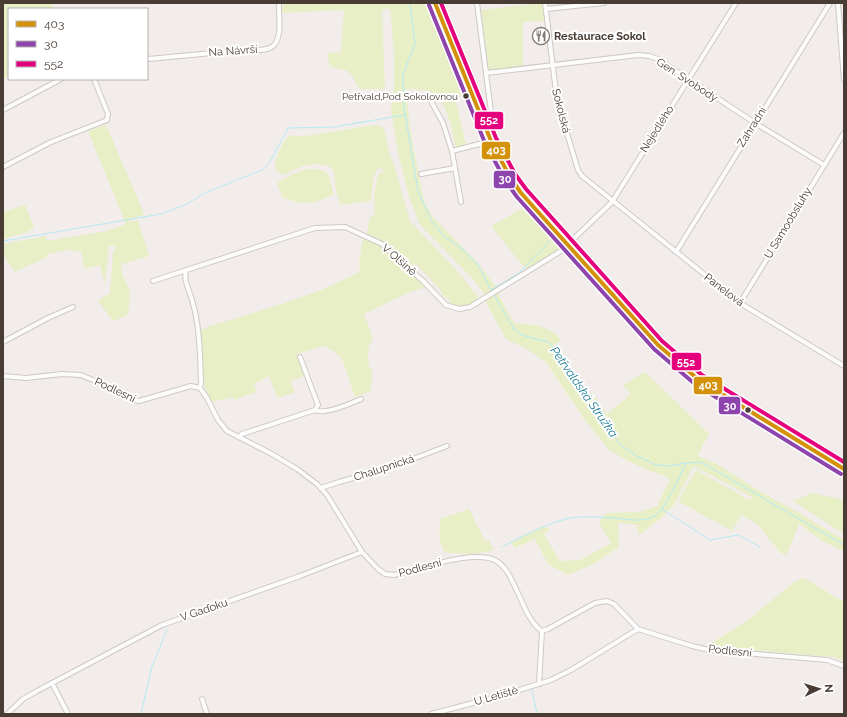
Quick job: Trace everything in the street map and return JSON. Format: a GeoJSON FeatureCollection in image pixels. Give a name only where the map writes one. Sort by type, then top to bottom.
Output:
{"type":"FeatureCollection","features":[{"type":"Feature","properties":{"kind":"main road"},"geometry":{"type":"LineString","coordinates":[[435,3],[491,141],[510,177],[521,193],[654,340],[680,365],[699,380],[748,411],[844,468]]}},
{"type":"Feature","properties":{"kind":"street","name":"Na Návrší"},"geometry":{"type":"LineString","coordinates":[[148,60],[272,48],[278,36],[279,3]]}},
{"type":"Feature","properties":{"kind":"street"},"geometry":{"type":"LineString","coordinates":[[477,3],[491,112]]}},
{"type":"Feature","properties":{"kind":"street","name":"Sokolská"},"geometry":{"type":"LineString","coordinates":[[545,3],[557,100],[578,170],[582,176],[612,202]]}},
{"type":"Feature","properties":{"kind":"street"},"geometry":{"type":"LineString","coordinates":[[546,9],[604,3]]}},
{"type":"Feature","properties":{"kind":"street","name":"Nejedlého"},"geometry":{"type":"LineString","coordinates":[[567,245],[612,202],[736,3]]}},
{"type":"Feature","properties":{"kind":"street","name":"Zahradní"},"geometry":{"type":"LineString","coordinates":[[676,252],[830,3]]}},
{"type":"Feature","properties":{"kind":"street"},"geometry":{"type":"LineString","coordinates":[[838,3],[844,80]]}},
{"type":"Feature","properties":{"kind":"street","name":"Gen. Svobody"},"geometry":{"type":"LineString","coordinates":[[486,73],[638,55],[649,56],[658,59],[755,123],[824,165]]}},
{"type":"Feature","properties":{"kind":"street"},"geometry":{"type":"LineString","coordinates":[[3,110],[59,80]]}},
{"type":"Feature","properties":{"kind":"street"},"geometry":{"type":"LineString","coordinates":[[3,167],[51,142],[107,120],[108,114],[94,80]]}},
{"type":"Feature","properties":{"kind":"street"},"geometry":{"type":"LineString","coordinates":[[432,103],[443,123],[452,151],[461,202]]}},
{"type":"Feature","properties":{"kind":"street","name":"U Samoobsluhy"},"geometry":{"type":"LineString","coordinates":[[740,304],[844,133]]}},
{"type":"Feature","properties":{"kind":"street"},"geometry":{"type":"LineString","coordinates":[[452,151],[491,141]]}},
{"type":"Feature","properties":{"kind":"street"},"geometry":{"type":"LineString","coordinates":[[838,143],[844,145]]}},
{"type":"Feature","properties":{"kind":"street"},"geometry":{"type":"LineString","coordinates":[[420,174],[455,168]]}},
{"type":"Feature","properties":{"kind":"street","name":"Panelová"},"geometry":{"type":"LineString","coordinates":[[612,202],[740,304],[844,366]]}},
{"type":"Feature","properties":{"kind":"street","name":"V Olšině"},"geometry":{"type":"LineString","coordinates":[[153,281],[315,228],[345,227],[382,244],[423,281],[446,305],[459,309],[470,307],[561,251],[567,245]]}},
{"type":"Feature","properties":{"kind":"street"},"geometry":{"type":"LineString","coordinates":[[186,270],[184,277],[192,302],[198,331],[200,388]]}},
{"type":"Feature","properties":{"kind":"street"},"geometry":{"type":"LineString","coordinates":[[3,342],[48,318],[73,307]]}},
{"type":"Feature","properties":{"kind":"street"},"geometry":{"type":"LineString","coordinates":[[300,356],[318,404],[315,410]]}},
{"type":"Feature","properties":{"kind":"street","name":"Podlesní"},"geometry":{"type":"LineString","coordinates":[[3,376],[26,378],[62,374],[81,375],[100,383],[129,399],[139,401],[191,386],[200,388],[218,420],[227,431],[272,454],[318,484],[327,495],[362,552],[378,569],[385,574],[394,575],[461,558],[480,557],[498,562],[505,569],[535,624],[542,631],[548,630],[595,603],[607,601],[614,604],[638,629],[692,646],[709,650],[827,660],[844,666]]}},
{"type":"Feature","properties":{"kind":"street"},"geometry":{"type":"LineString","coordinates":[[239,437],[242,434],[315,410],[321,412],[361,399]]}},
{"type":"Feature","properties":{"kind":"street","name":"Chalupnická"},"geometry":{"type":"LineString","coordinates":[[321,488],[389,468],[447,446]]}},
{"type":"Feature","properties":{"kind":"street","name":"V Gaďoku"},"geometry":{"type":"LineString","coordinates":[[7,714],[23,699],[162,625],[300,576],[362,552]]}},
{"type":"Feature","properties":{"kind":"street","name":"U Letiště"},"geometry":{"type":"LineString","coordinates":[[431,714],[504,695],[551,680],[572,670],[638,629]]}},
{"type":"Feature","properties":{"kind":"street"},"geometry":{"type":"LineString","coordinates":[[538,684],[542,631]]}},
{"type":"Feature","properties":{"kind":"street"},"geometry":{"type":"LineString","coordinates":[[52,683],[68,714]]}},
{"type":"Feature","properties":{"kind":"street"},"geometry":{"type":"LineString","coordinates":[[202,699],[207,714]]}},
{"type":"Feature","properties":{"kind":"green space"},"geometry":{"type":"Polygon","coordinates":[[[3,3],[52,3],[54,8],[8,8],[8,77],[3,80],[3,3]]]}},
{"type":"Feature","properties":{"kind":"green space"},"geometry":{"type":"Polygon","coordinates":[[[284,3],[427,3],[448,55],[461,95],[456,102],[466,145],[456,148],[451,125],[442,102],[437,96],[429,91],[406,89],[411,135],[424,201],[432,216],[478,263],[497,288],[485,295],[474,280],[420,225],[409,197],[399,157],[391,111],[394,88],[394,53],[390,8],[382,10],[385,89],[360,89],[349,72],[343,69],[330,67],[327,53],[341,52],[344,10],[281,13],[284,3]]]}},
{"type":"Feature","properties":{"kind":"green space"},"geometry":{"type":"Polygon","coordinates":[[[543,3],[545,21],[523,22],[523,66],[489,71],[481,10],[543,3]]]}},
{"type":"Feature","properties":{"kind":"green space"},"geometry":{"type":"Polygon","coordinates":[[[106,125],[144,215],[129,219],[130,222],[138,220],[149,256],[123,264],[122,262],[121,271],[130,292],[128,315],[113,321],[98,301],[110,293],[113,253],[116,249],[115,245],[109,246],[105,284],[100,265],[84,269],[81,251],[73,252],[73,249],[47,254],[47,257],[15,272],[3,254],[3,244],[46,236],[47,241],[107,231],[126,224],[88,131],[106,125]]]}},
{"type":"Feature","properties":{"kind":"green space"},"geometry":{"type":"Polygon","coordinates":[[[374,125],[380,126],[384,129],[391,159],[392,158],[410,221],[460,274],[478,297],[477,303],[468,307],[457,307],[450,302],[447,297],[445,298],[438,287],[416,264],[412,266],[382,244],[364,235],[367,233],[370,218],[375,214],[374,195],[378,175],[384,169],[377,169],[373,179],[371,201],[340,205],[335,186],[334,171],[329,166],[318,164],[303,166],[283,175],[276,170],[275,161],[282,145],[287,138],[291,136],[305,136],[374,125]]]}},
{"type":"Feature","properties":{"kind":"green space"},"geometry":{"type":"Polygon","coordinates":[[[307,169],[319,169],[328,173],[334,195],[308,203],[297,202],[282,197],[277,183],[292,174],[307,169]]]}},
{"type":"Feature","properties":{"kind":"green space"},"geometry":{"type":"Polygon","coordinates":[[[25,205],[34,227],[28,232],[3,239],[3,212],[25,205]]]}},
{"type":"Feature","properties":{"kind":"green space"},"geometry":{"type":"Polygon","coordinates":[[[525,207],[561,249],[528,270],[518,260],[491,226],[525,207]]]}},
{"type":"Feature","properties":{"kind":"green space"},"geometry":{"type":"Polygon","coordinates":[[[363,238],[381,247],[407,265],[426,287],[410,292],[364,314],[372,335],[368,354],[369,366],[372,370],[371,391],[355,397],[342,359],[334,351],[324,346],[297,354],[306,375],[290,381],[295,392],[278,398],[269,376],[254,384],[257,392],[234,400],[233,397],[211,402],[203,382],[200,332],[207,327],[319,291],[360,272],[359,263],[363,238]]]}},
{"type":"Feature","properties":{"kind":"green space"},"geometry":{"type":"Polygon","coordinates":[[[497,292],[514,323],[540,327],[557,335],[561,340],[553,346],[588,394],[592,392],[607,414],[631,394],[623,385],[645,372],[709,434],[697,456],[717,464],[761,492],[844,540],[844,551],[824,542],[799,524],[786,556],[780,552],[757,524],[741,515],[732,531],[678,501],[696,470],[749,500],[754,498],[695,467],[693,467],[674,505],[660,519],[639,535],[637,525],[618,523],[619,547],[594,564],[568,575],[548,564],[535,539],[515,548],[511,542],[542,527],[550,529],[544,535],[560,561],[580,560],[611,543],[599,523],[605,513],[639,512],[657,506],[670,479],[630,462],[609,450],[584,419],[545,361],[525,348],[506,339],[485,301],[497,292]]]}},
{"type":"Feature","properties":{"kind":"green space"},"geometry":{"type":"Polygon","coordinates":[[[812,493],[844,500],[844,534],[793,501],[812,493]]]}},
{"type":"Feature","properties":{"kind":"green space"},"geometry":{"type":"Polygon","coordinates":[[[469,509],[485,541],[489,540],[494,550],[474,554],[447,553],[440,542],[440,519],[469,509]]]}},
{"type":"Feature","properties":{"kind":"green space"},"geometry":{"type":"Polygon","coordinates":[[[802,578],[844,602],[844,661],[832,657],[707,646],[748,620],[794,582],[802,578]]]}},
{"type":"Feature","properties":{"kind":"waterway","name":"Petřvaldská Stružka"},"geometry":{"type":"LineString","coordinates":[[410,3],[415,43],[403,75],[404,106],[418,191],[432,222],[444,236],[464,250],[478,265],[492,292]]}},
{"type":"Feature","properties":{"kind":"waterway"},"geometry":{"type":"LineString","coordinates":[[3,241],[161,214],[187,204],[205,193],[264,169],[270,162],[288,128],[334,127],[404,115]]}},
{"type":"Feature","properties":{"kind":"waterway"},"geometry":{"type":"LineString","coordinates":[[491,290],[519,273],[550,241]]}},
{"type":"Feature","properties":{"kind":"waterway","name":"Petřvaldská Stružka"},"geometry":{"type":"LineString","coordinates":[[494,295],[514,329],[522,335],[548,342],[551,345],[607,428],[621,445],[635,455],[656,465],[669,466],[701,462],[844,545]]}},
{"type":"Feature","properties":{"kind":"waterway"},"geometry":{"type":"LineString","coordinates":[[502,547],[526,534],[570,518],[597,517],[634,520],[651,518],[655,516],[664,506],[686,463]]}},
{"type":"Feature","properties":{"kind":"waterway"},"geometry":{"type":"LineString","coordinates":[[662,509],[710,540],[738,535],[760,547]]}},
{"type":"Feature","properties":{"kind":"waterway"},"geometry":{"type":"LineString","coordinates":[[141,714],[152,666],[167,630]]}},
{"type":"Feature","properties":{"kind":"waterway"},"geometry":{"type":"LineString","coordinates":[[532,690],[537,714]]}},
{"type":"Feature","properties":{"kind":"transit line","name":"403"},"geometry":{"type":"LineString","coordinates":[[435,3],[491,141],[510,177],[521,193],[658,345],[699,380],[844,469]]}},
{"type":"Feature","properties":{"kind":"transit line","name":"552"},"geometry":{"type":"LineString","coordinates":[[441,3],[496,138],[515,174],[526,189],[662,341],[702,375],[844,462]]}},
{"type":"Feature","properties":{"kind":"transit line","name":"30"},"geometry":{"type":"LineString","coordinates":[[429,5],[485,143],[505,180],[517,197],[654,349],[696,385],[841,474]]}},
{"type":"Feature","properties":{"kind":"place","name":"Restaurace Sokol"},"geometry":{"type":"Point","coordinates":[541,36]}},
{"type":"Feature","properties":{"kind":"place","name":"Petřvald,Pod Sokolovnou"},"geometry":{"type":"Point","coordinates":[466,96]}}]}
